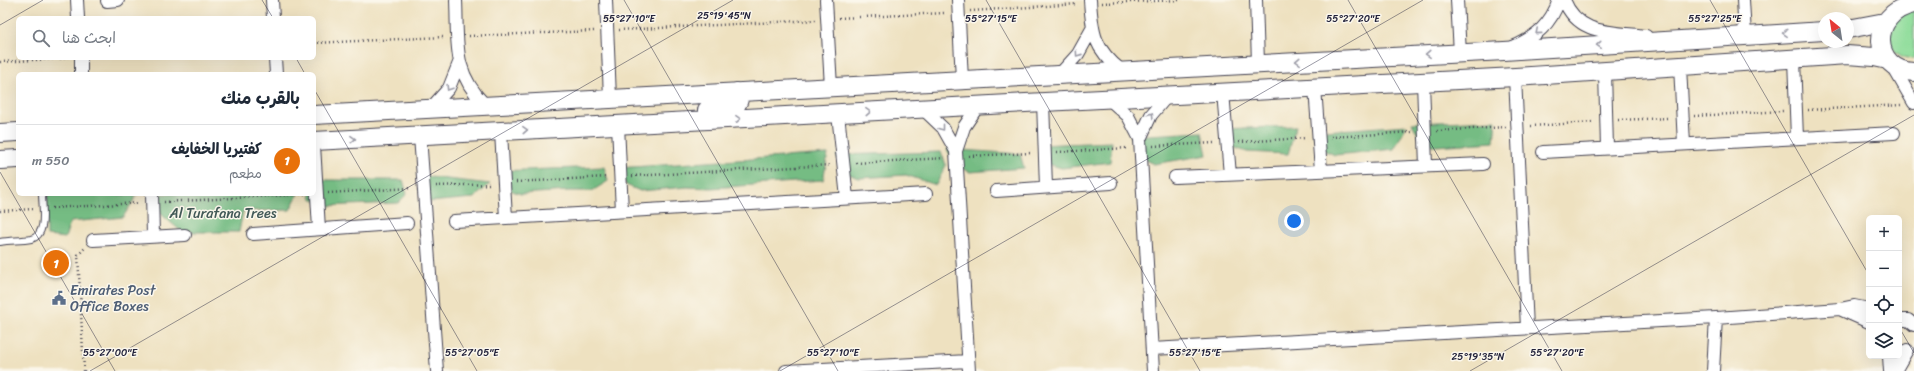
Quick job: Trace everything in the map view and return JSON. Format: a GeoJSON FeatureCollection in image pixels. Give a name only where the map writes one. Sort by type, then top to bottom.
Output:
{"type":"FeatureCollection","features":[{"type":"Feature","properties":{"kind":"main road"},"geometry":{"type":"LineString","coordinates":[[1854,27],[1902,6],[1914,4]]}},
{"type":"Feature","properties":{"kind":"main road"},"geometry":{"type":"LineString","coordinates":[[1892,11],[1881,37],[1884,53],[1889,61],[1899,69],[1914,72]]}},
{"type":"Feature","properties":{"kind":"main road"},"geometry":{"type":"LineString","coordinates":[[316,115],[432,107],[1504,51],[1818,31]]}},
{"type":"Feature","properties":{"kind":"main road"},"geometry":{"type":"LineString","coordinates":[[1448,80],[1446,70],[1450,66],[1488,59],[1504,51]]}},
{"type":"Feature","properties":{"kind":"main road"},"geometry":{"type":"LineString","coordinates":[[316,141],[923,110],[1168,95],[1515,77],[1847,55],[1868,56],[1889,61]]}},
{"type":"Feature","properties":{"kind":"main road"},"geometry":{"type":"LineString","coordinates":[[658,123],[686,113],[736,105],[739,101],[739,96],[736,92]]}},
{"type":"Feature","properties":{"kind":"main road"},"geometry":{"type":"LineString","coordinates":[[374,138],[372,132],[375,125],[432,107]]}},
{"type":"Feature","properties":{"kind":"main road"},"geometry":{"type":"LineString","coordinates":[[0,160],[16,159]]}},
{"type":"Feature","properties":{"kind":"street"},"geometry":{"type":"LineString","coordinates":[[77,0],[78,16]]}},
{"type":"Feature","properties":{"kind":"street"},"geometry":{"type":"LineString","coordinates":[[272,0],[273,16]]}},
{"type":"Feature","properties":{"kind":"street"},"geometry":{"type":"LineString","coordinates":[[456,0],[459,64],[469,86],[485,105]]}},
{"type":"Feature","properties":{"kind":"street"},"geometry":{"type":"LineString","coordinates":[[606,0],[610,98]]}},
{"type":"Feature","properties":{"kind":"street"},"geometry":{"type":"LineString","coordinates":[[826,0],[831,87]]}},
{"type":"Feature","properties":{"kind":"street"},"geometry":{"type":"LineString","coordinates":[[1256,0],[1258,63]]}},
{"type":"Feature","properties":{"kind":"street"},"geometry":{"type":"LineString","coordinates":[[1457,0],[1460,53]]}},
{"type":"Feature","properties":{"kind":"street"},"geometry":{"type":"LineString","coordinates":[[1504,51],[1532,37],[1541,30],[1550,20],[1559,0]]}},
{"type":"Feature","properties":{"kind":"street"},"geometry":{"type":"LineString","coordinates":[[1564,0],[1576,20],[1595,30],[1669,40]]}},
{"type":"Feature","properties":{"kind":"street"},"geometry":{"type":"LineString","coordinates":[[1743,0],[1745,35]]}},
{"type":"Feature","properties":{"kind":"street"},"geometry":{"type":"LineString","coordinates":[[1090,1],[1092,29],[1095,39],[1106,57],[1122,71]]}},
{"type":"Feature","properties":{"kind":"street"},"geometry":{"type":"LineString","coordinates":[[958,6],[962,80]]}},
{"type":"Feature","properties":{"kind":"street"},"geometry":{"type":"LineString","coordinates":[[1059,75],[1078,54],[1092,29]]}},
{"type":"Feature","properties":{"kind":"street"},"geometry":{"type":"LineString","coordinates":[[1794,59],[1797,138]]}},
{"type":"Feature","properties":{"kind":"street"},"geometry":{"type":"LineString","coordinates":[[80,60],[81,72]]}},
{"type":"Feature","properties":{"kind":"street"},"geometry":{"type":"LineString","coordinates":[[275,60],[276,72]]}},
{"type":"Feature","properties":{"kind":"street"},"geometry":{"type":"LineString","coordinates":[[1889,61],[1910,104]]}},
{"type":"Feature","properties":{"kind":"street"},"geometry":{"type":"LineString","coordinates":[[432,107],[449,88],[459,64]]}},
{"type":"Feature","properties":{"kind":"street"},"geometry":{"type":"LineString","coordinates":[[1680,66],[1684,144]]}},
{"type":"Feature","properties":{"kind":"street"},"geometry":{"type":"LineString","coordinates":[[1605,71],[1607,148]]}},
{"type":"Feature","properties":{"kind":"street"},"geometry":{"type":"LineString","coordinates":[[1515,77],[1527,328]]}},
{"type":"Feature","properties":{"kind":"street"},"geometry":{"type":"LineString","coordinates":[[1422,82],[1426,166]]}},
{"type":"Feature","properties":{"kind":"street"},"geometry":{"type":"LineString","coordinates":[[1315,87],[1321,171]]}},
{"type":"Feature","properties":{"kind":"street"},"geometry":{"type":"LineString","coordinates":[[1223,92],[1230,175]]}},
{"type":"Feature","properties":{"kind":"street"},"geometry":{"type":"LineString","coordinates":[[1141,143],[1151,115],[1168,95]]}},
{"type":"Feature","properties":{"kind":"street"},"geometry":{"type":"LineString","coordinates":[[1109,99],[1128,116],[1141,143],[1153,371]]}},
{"type":"Feature","properties":{"kind":"street"},"geometry":{"type":"LineString","coordinates":[[1043,102],[1046,187]]}},
{"type":"Feature","properties":{"kind":"street"},"geometry":{"type":"LineString","coordinates":[[788,371],[968,366],[956,154],[964,127],[978,106]]}},
{"type":"Feature","properties":{"kind":"street"},"geometry":{"type":"LineString","coordinates":[[923,110],[943,128],[956,154]]}},
{"type":"Feature","properties":{"kind":"street"},"geometry":{"type":"LineString","coordinates":[[838,114],[844,164],[846,198]]}},
{"type":"Feature","properties":{"kind":"street"},"geometry":{"type":"LineString","coordinates":[[618,125],[622,211]]}},
{"type":"Feature","properties":{"kind":"street"},"geometry":{"type":"LineString","coordinates":[[501,132],[506,218]]}},
{"type":"Feature","properties":{"kind":"street"},"geometry":{"type":"LineString","coordinates":[[1543,152],[1894,133]]}},
{"type":"Feature","properties":{"kind":"street"},"geometry":{"type":"LineString","coordinates":[[420,136],[437,371]]}},
{"type":"Feature","properties":{"kind":"street"},"geometry":{"type":"LineString","coordinates":[[1175,177],[1483,164]]}},
{"type":"Feature","properties":{"kind":"street"},"geometry":{"type":"LineString","coordinates":[[316,177],[318,230]]}},
{"type":"Feature","properties":{"kind":"street"},"geometry":{"type":"LineString","coordinates":[[996,191],[1111,183]]}},
{"type":"Feature","properties":{"kind":"street"},"geometry":{"type":"LineString","coordinates":[[454,221],[926,194]]}},
{"type":"Feature","properties":{"kind":"street"},"geometry":{"type":"LineString","coordinates":[[152,196],[153,236]]}},
{"type":"Feature","properties":{"kind":"street"},"geometry":{"type":"LineString","coordinates":[[253,234],[407,223]]}},
{"type":"Feature","properties":{"kind":"street"},"geometry":{"type":"LineString","coordinates":[[93,240],[185,234]]}},
{"type":"Feature","properties":{"kind":"street"},"geometry":{"type":"LineString","coordinates":[[1152,349],[1716,318],[1840,309],[1854,306],[1866,308]]}},
{"type":"Feature","properties":{"kind":"street"},"geometry":{"type":"LineString","coordinates":[[1840,309],[1866,321]]}},
{"type":"Feature","properties":{"kind":"street"},"geometry":{"type":"LineString","coordinates":[[1713,371],[1716,318]]}},
{"type":"Feature","properties":{"kind":"street"},"geometry":{"type":"LineString","coordinates":[[1902,320],[1908,320],[1914,325]]}},
{"type":"Feature","properties":{"kind":"street"},"geometry":{"type":"LineString","coordinates":[[1895,371],[1909,348]]}},
{"type":"Feature","properties":{"kind":"street"},"geometry":{"type":"LineString","coordinates":[[1889,359],[1890,371]]}},
{"type":"Feature","properties":{"kind":"lane"},"geometry":{"type":"LineString","coordinates":[[0,242],[32,239],[40,233],[42,225],[42,196]]}},
{"type":"Feature","properties":{"kind":"path"},"geometry":{"type":"LineString","coordinates":[[316,43],[827,19],[958,6],[1090,1],[1180,0]]}},
{"type":"Feature","properties":{"kind":"path"},"geometry":{"type":"LineString","coordinates":[[0,62],[34,60]]}},
{"type":"Feature","properties":{"kind":"path"},"geometry":{"type":"LineString","coordinates":[[317,193],[844,164],[956,154],[1044,153],[1141,143],[1227,142],[1910,104]]}},
{"type":"Feature","properties":{"kind":"path"},"geometry":{"type":"LineString","coordinates":[[84,371],[78,255],[93,240]]}},
{"type":"Feature","properties":{"kind":"green space"},"geometry":{"type":"Polygon","coordinates":[[[1914,8],[1914,59],[1909,59],[1894,50],[1888,37],[1891,21],[1914,8]]]}},
{"type":"Feature","properties":{"kind":"green space"},"geometry":{"type":"Polygon","coordinates":[[[1496,120],[1494,142],[1435,146],[1421,141],[1412,123],[1496,120]]]}},
{"type":"Feature","properties":{"kind":"green space"},"geometry":{"type":"Polygon","coordinates":[[[1407,125],[1394,149],[1335,155],[1321,149],[1312,132],[1407,125]]]}},
{"type":"Feature","properties":{"kind":"green space"},"geometry":{"type":"Polygon","coordinates":[[[1296,126],[1288,154],[1247,152],[1233,147],[1224,129],[1296,126]]]}},
{"type":"Feature","properties":{"kind":"green space"},"geometry":{"type":"Polygon","coordinates":[[[1202,132],[1207,155],[1154,164],[1138,157],[1130,136],[1202,132]]]}},
{"type":"Feature","properties":{"kind":"green space"},"geometry":{"type":"Polygon","coordinates":[[[1112,142],[1110,162],[1062,168],[1047,164],[1039,145],[1112,142]]]}},
{"type":"Feature","properties":{"kind":"green space"},"geometry":{"type":"Polygon","coordinates":[[[947,149],[1020,154],[1024,168],[970,172],[956,166],[947,149]]]}},
{"type":"Feature","properties":{"kind":"green space"},"geometry":{"type":"Polygon","coordinates":[[[941,152],[946,165],[936,185],[906,175],[859,178],[845,173],[836,155],[941,152]]]}},
{"type":"Feature","properties":{"kind":"green space"},"geometry":{"type":"Polygon","coordinates":[[[828,154],[823,180],[711,188],[687,187],[640,191],[626,185],[617,168],[828,154]]]}},
{"type":"Feature","properties":{"kind":"green space"},"geometry":{"type":"Polygon","coordinates":[[[604,167],[608,181],[592,191],[521,194],[507,189],[498,171],[604,167]]]}},
{"type":"Feature","properties":{"kind":"green space"},"geometry":{"type":"Polygon","coordinates":[[[421,176],[490,184],[474,198],[428,202],[421,176]]]}},
{"type":"Feature","properties":{"kind":"green space","name":"Al Turafana Trees"},"geometry":{"type":"Polygon","coordinates":[[[316,180],[403,180],[407,194],[398,203],[324,206],[310,197],[316,196],[316,180]]]}},
{"type":"Feature","properties":{"kind":"green space","name":"Al Turafana Trees"},"geometry":{"type":"Polygon","coordinates":[[[47,196],[136,196],[123,217],[70,222],[65,238],[47,236],[47,196]]]}},
{"type":"Feature","properties":{"kind":"green space","name":"Al Turafana Trees"},"geometry":{"type":"Polygon","coordinates":[[[149,196],[297,196],[290,210],[243,211],[239,232],[182,232],[162,215],[149,196]]]}},
{"type":"Feature","properties":{"kind":"place","name":"كفتيريا الخفايف"},"geometry":{"type":"Point","coordinates":[56,263]}},
{"type":"Feature","properties":{"kind":"place","name":"Emirates Post Office Boxes"},"geometry":{"type":"Point","coordinates":[59,298]}}]}
